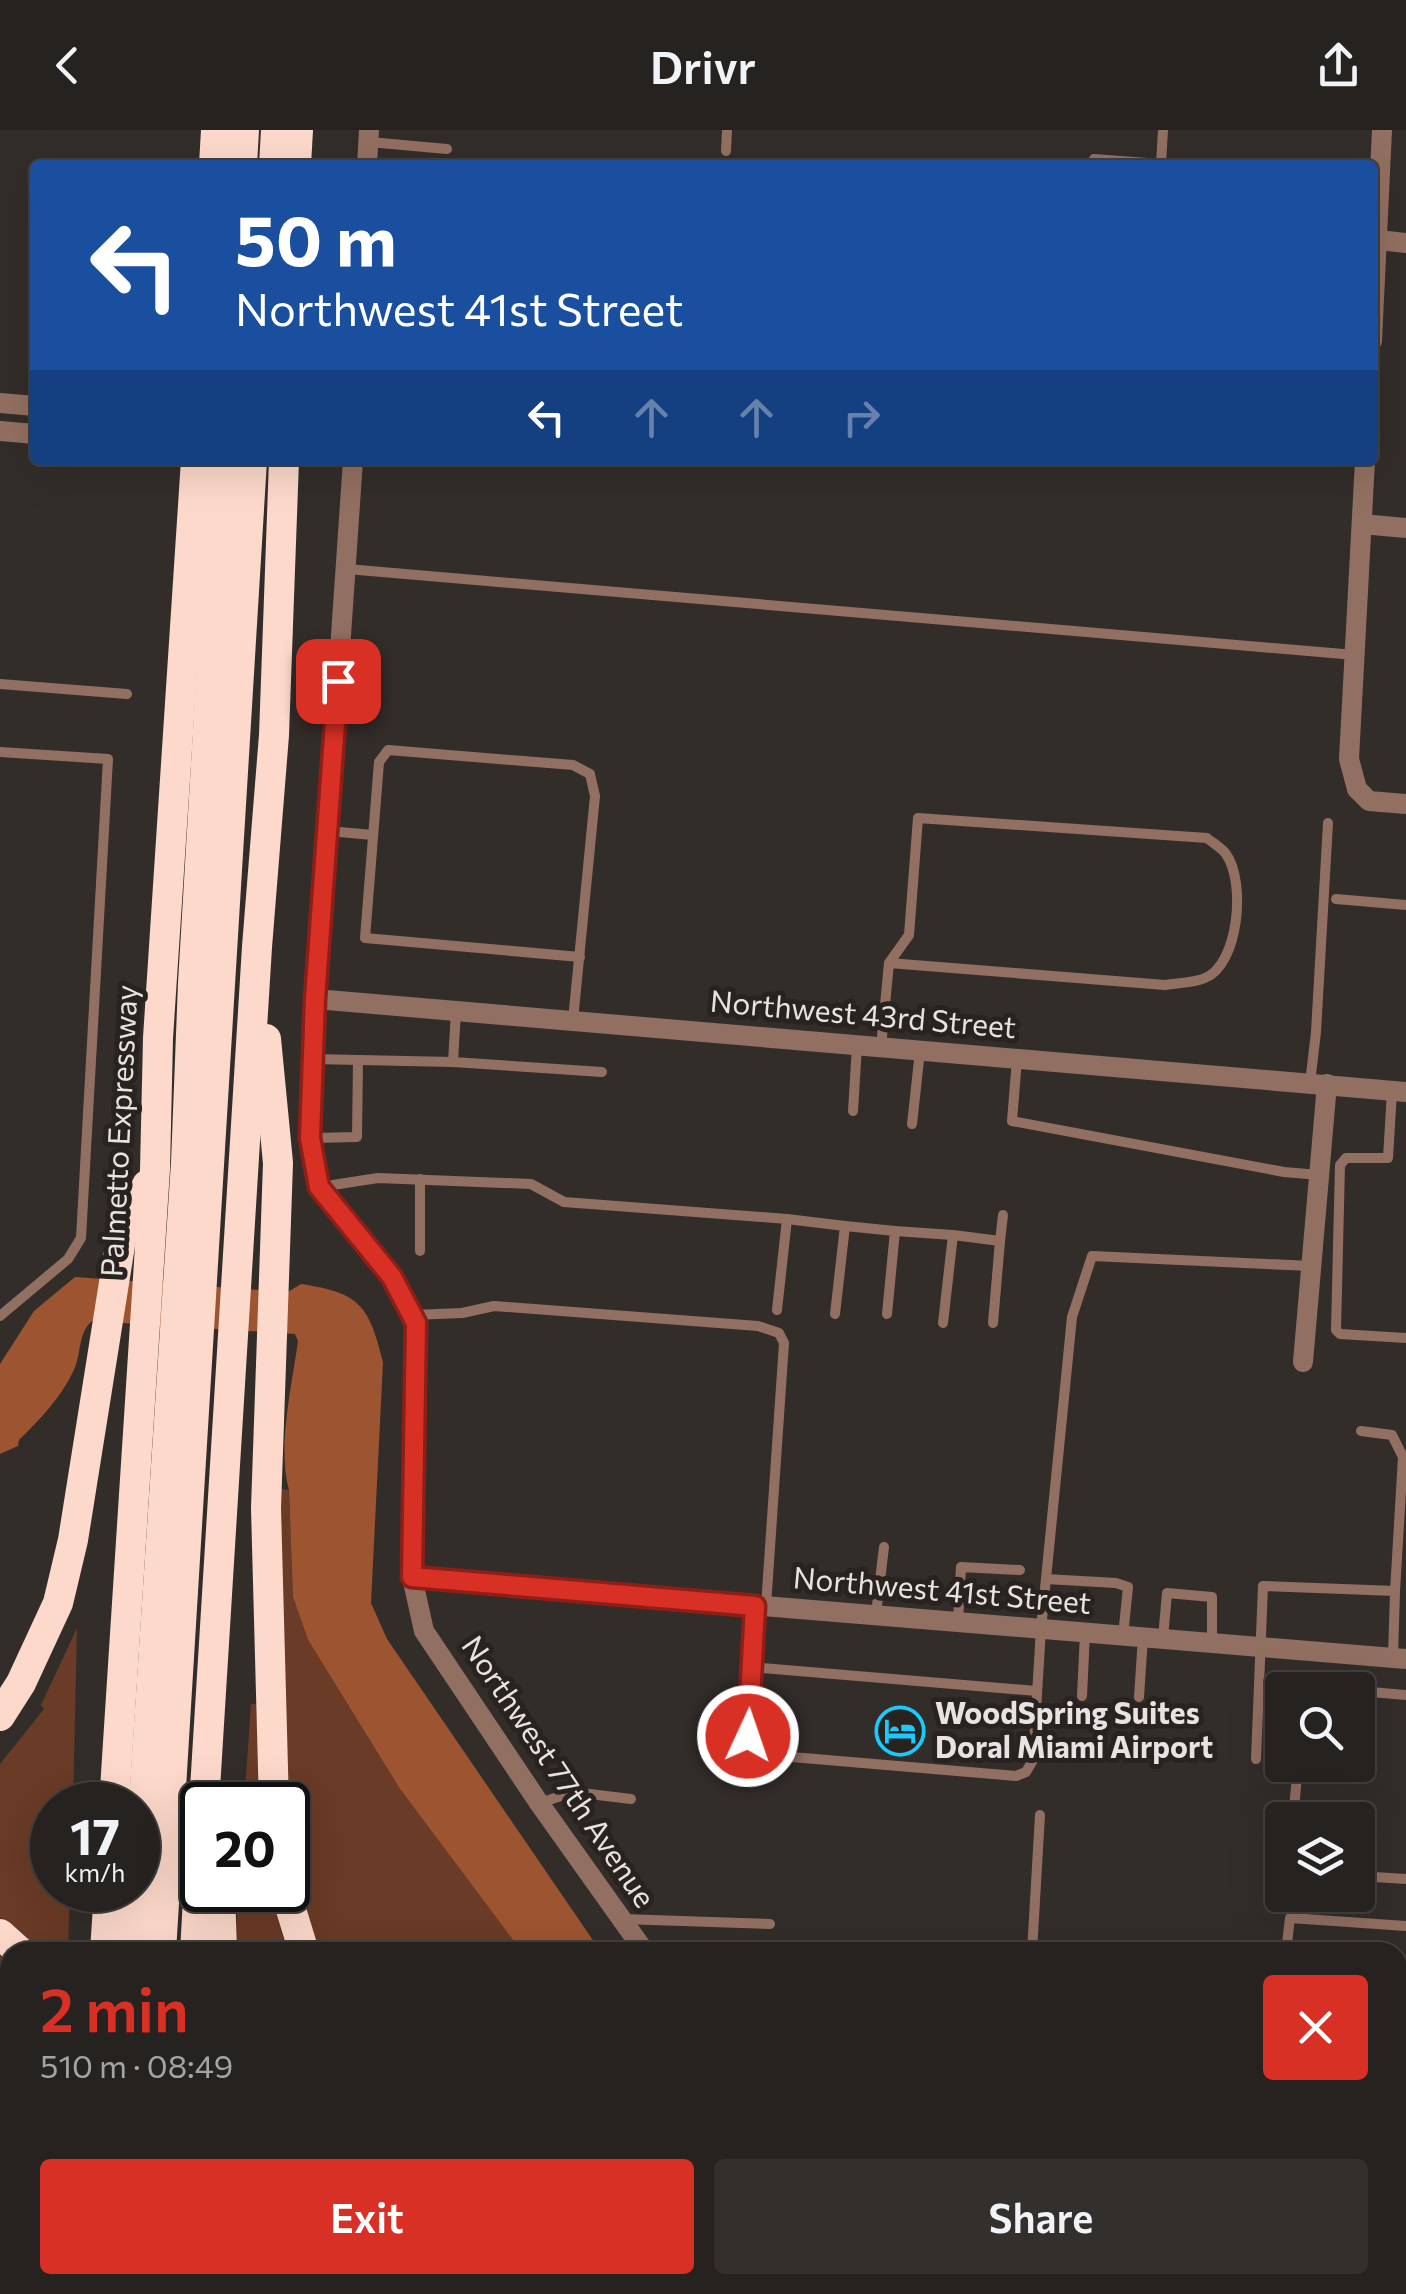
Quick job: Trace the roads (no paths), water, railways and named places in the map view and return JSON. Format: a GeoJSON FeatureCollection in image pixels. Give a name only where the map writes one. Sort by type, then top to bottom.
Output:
{"type":"FeatureCollection","features":[{"type":"Feature","properties":{"kind":"highway"},"geometry":{"type":"LineString","coordinates":[[214,160],[216,130]]}},
{"type":"Feature","properties":{"kind":"highway"},"geometry":{"type":"LineString","coordinates":[[242,160],[244,130]]}},
{"type":"Feature","properties":{"kind":"highway"},"geometry":{"type":"LineString","coordinates":[[274,160],[276,130]]}},
{"type":"Feature","properties":{"kind":"highway"},"geometry":{"type":"LineString","coordinates":[[296,160],[298,130]]}},
{"type":"Feature","properties":{"kind":"highway","name":"Palmetto Expressway"},"geometry":{"type":"LineString","coordinates":[[117,1782],[172,1333],[155,1169],[158,1038],[196,465]]}},
{"type":"Feature","properties":{"kind":"highway"},"geometry":{"type":"LineString","coordinates":[[160,1942],[172,1333],[166,1285],[193,983],[224,465]]}},
{"type":"Feature","properties":{"kind":"highway"},"geometry":{"type":"LineString","coordinates":[[166,1285],[251,465]]}},
{"type":"Feature","properties":{"kind":"highway"},"geometry":{"type":"LineString","coordinates":[[205,1782],[257,947],[274,734],[284,465]]}},
{"type":"Feature","properties":{"kind":"highway"},"geometry":{"type":"LineString","coordinates":[[257,947],[278,1163],[266,1542],[273,1782]]}},
{"type":"Feature","properties":{"kind":"highway"},"geometry":{"type":"LineString","coordinates":[[0,1716],[21,1684],[58,1603],[74,1540],[121,1239],[155,1169]]}},
{"type":"Feature","properties":{"kind":"highway"},"geometry":{"type":"LineString","coordinates":[[135,1942],[172,1333]]}},
{"type":"Feature","properties":{"kind":"highway"},"geometry":{"type":"LineString","coordinates":[[212,1678],[216,1782]]}},
{"type":"Feature","properties":{"kind":"highway"},"geometry":{"type":"LineString","coordinates":[[105,1942],[107,1912]]}},
{"type":"Feature","properties":{"kind":"highway"},"geometry":{"type":"LineString","coordinates":[[195,1942],[197,1912]]}},
{"type":"Feature","properties":{"kind":"highway"},"geometry":{"type":"LineString","coordinates":[[221,1912],[222,1942]]}},
{"type":"Feature","properties":{"kind":"highway"},"geometry":{"type":"LineString","coordinates":[[292,1912],[301,1942]]}},
{"type":"Feature","properties":{"kind":"street"},"geometry":{"type":"LineString","coordinates":[[1378,254],[1382,130]]}},
{"type":"Feature","properties":{"kind":"street"},"geometry":{"type":"LineString","coordinates":[[1379,240],[1406,243]]}},
{"type":"Feature","properties":{"kind":"street"},"geometry":{"type":"LineString","coordinates":[[0,403],[30,406]]}},
{"type":"Feature","properties":{"kind":"street"},"geometry":{"type":"LineString","coordinates":[[0,431],[30,434]]}},
{"type":"Feature","properties":{"kind":"street","name":"Northwest 77th Avenue"},"geometry":{"type":"LineString","coordinates":[[352,465],[312,1059],[310,1138],[319,1187],[392,1277],[416,1323],[412,1577],[424,1630],[638,1942]]}},
{"type":"Feature","properties":{"kind":"street"},"geometry":{"type":"LineString","coordinates":[[1366,465],[1350,759],[1357,790],[1369,801],[1406,804]]}},
{"type":"Feature","properties":{"kind":"street"},"geometry":{"type":"LineString","coordinates":[[1362,524],[1406,528]]}},
{"type":"Feature","properties":{"kind":"street","name":"Northwest 43rd Street"},"geometry":{"type":"LineString","coordinates":[[315,999],[1399,1092]]}},
{"type":"Feature","properties":{"kind":"street"},"geometry":{"type":"LineString","coordinates":[[1303,1362],[1319,1175],[1318,1084]]}},
{"type":"Feature","properties":{"kind":"street","name":"Northwest 41st Street"},"geometry":{"type":"LineString","coordinates":[[412,1577],[1400,1659]]}},
{"type":"Feature","properties":{"kind":"lane"},"geometry":{"type":"LineString","coordinates":[[726,151],[728,130]]}},
{"type":"Feature","properties":{"kind":"lane"},"geometry":{"type":"LineString","coordinates":[[1161,160],[1163,130]]}},
{"type":"Feature","properties":{"kind":"lane"},"geometry":{"type":"LineString","coordinates":[[368,136],[446,149]]}},
{"type":"Feature","properties":{"kind":"lane"},"geometry":{"type":"LineString","coordinates":[[1094,159],[1107,160]]}},
{"type":"Feature","properties":{"kind":"lane"},"geometry":{"type":"LineString","coordinates":[[347,569],[1355,656]]}},
{"type":"Feature","properties":{"kind":"lane"},"geometry":{"type":"LineString","coordinates":[[0,684],[128,694]]}},
{"type":"Feature","properties":{"kind":"lane"},"geometry":{"type":"LineString","coordinates":[[574,1021],[580,957],[595,796],[590,774],[573,765],[388,750],[379,762],[365,938],[580,957]]}},
{"type":"Feature","properties":{"kind":"lane"},"geometry":{"type":"LineString","coordinates":[[0,752],[108,758],[80,1238],[68,1260],[0,1316]]}},
{"type":"Feature","properties":{"kind":"lane"},"geometry":{"type":"LineString","coordinates":[[882,1047],[889,963],[908,935],[918,818],[1208,838],[1226,854],[1234,874],[1237,898],[1232,940],[1225,961],[1206,978],[1165,985],[889,963]]}},
{"type":"Feature","properties":{"kind":"lane"},"geometry":{"type":"LineString","coordinates":[[1318,1084],[1328,823]]}},
{"type":"Feature","properties":{"kind":"lane"},"geometry":{"type":"LineString","coordinates":[[328,831],[374,835]]}},
{"type":"Feature","properties":{"kind":"lane"},"geometry":{"type":"LineString","coordinates":[[1336,899],[1406,905]]}},
{"type":"Feature","properties":{"kind":"lane"},"geometry":{"type":"LineString","coordinates":[[453,1062],[456,1011]]}},
{"type":"Feature","properties":{"kind":"lane"},"geometry":{"type":"LineString","coordinates":[[854,1111],[857,1045]]}},
{"type":"Feature","properties":{"kind":"lane"},"geometry":{"type":"LineString","coordinates":[[912,1124],[920,1050]]}},
{"type":"Feature","properties":{"kind":"lane"},"geometry":{"type":"LineString","coordinates":[[1017,1058],[1012,1120],[1284,1172],[1319,1175]]}},
{"type":"Feature","properties":{"kind":"lane"},"geometry":{"type":"LineString","coordinates":[[312,1059],[453,1062],[602,1072]]}},
{"type":"Feature","properties":{"kind":"lane"},"geometry":{"type":"LineString","coordinates":[[310,1138],[357,1137],[358,1061]]}},
{"type":"Feature","properties":{"kind":"lane"},"geometry":{"type":"LineString","coordinates":[[1399,1092],[1388,1158],[1346,1158],[1340,1165],[1336,1330],[1340,1334],[1406,1338]]}},
{"type":"Feature","properties":{"kind":"lane"},"geometry":{"type":"LineString","coordinates":[[319,1187],[378,1178],[531,1184],[564,1202],[1000,1241]]}},
{"type":"Feature","properties":{"kind":"lane"},"geometry":{"type":"LineString","coordinates":[[420,1179],[420,1251]]}},
{"type":"Feature","properties":{"kind":"lane"},"geometry":{"type":"LineString","coordinates":[[993,1323],[1002,1215]]}},
{"type":"Feature","properties":{"kind":"lane"},"geometry":{"type":"LineString","coordinates":[[776,1310],[786,1219]]}},
{"type":"Feature","properties":{"kind":"lane"},"geometry":{"type":"LineString","coordinates":[[836,1314],[845,1226]]}},
{"type":"Feature","properties":{"kind":"lane"},"geometry":{"type":"LineString","coordinates":[[886,1314],[896,1231]]}},
{"type":"Feature","properties":{"kind":"lane"},"geometry":{"type":"LineString","coordinates":[[943,1323],[953,1235]]}},
{"type":"Feature","properties":{"kind":"lane"},"geometry":{"type":"LineString","coordinates":[[412,1315],[462,1313],[494,1306],[758,1326],[779,1333],[784,1343],[751,1667],[748,1736],[752,1748],[768,1755],[1022,1775],[1033,1760],[1072,1317],[1092,1256],[1311,1266]]}},
{"type":"Feature","properties":{"kind":"lane"},"geometry":{"type":"LineString","coordinates":[[1361,1431],[1392,1435],[1403,1457],[1396,1591],[1400,1659]]}},
{"type":"Feature","properties":{"kind":"lane"},"geometry":{"type":"LineString","coordinates":[[876,1616],[884,1548]]}},
{"type":"Feature","properties":{"kind":"lane"},"geometry":{"type":"LineString","coordinates":[[958,1622],[961,1566],[1020,1570]]}},
{"type":"Feature","properties":{"kind":"lane"},"geometry":{"type":"LineString","coordinates":[[1046,1579],[1128,1587],[1143,1637],[1139,1697]]}},
{"type":"Feature","properties":{"kind":"lane"},"geometry":{"type":"LineString","coordinates":[[1256,1759],[1263,1586],[1396,1591]]}},
{"type":"Feature","properties":{"kind":"lane"},"geometry":{"type":"LineString","coordinates":[[1143,1637],[1166,1593],[1212,1597],[1212,1643]]}},
{"type":"Feature","properties":{"kind":"lane"},"geometry":{"type":"LineString","coordinates":[[1082,1696],[1086,1632]]}},
{"type":"Feature","properties":{"kind":"lane"},"geometry":{"type":"LineString","coordinates":[[751,1667],[1038,1691]]}},
{"type":"Feature","properties":{"kind":"lane"},"geometry":{"type":"LineString","coordinates":[[1375,1692],[1406,1695]]}},
{"type":"Feature","properties":{"kind":"lane"},"geometry":{"type":"LineString","coordinates":[[539,1803],[573,1792],[631,1799]]}},
{"type":"Feature","properties":{"kind":"lane"},"geometry":{"type":"LineString","coordinates":[[1033,1942],[1040,1816]]}},
{"type":"Feature","properties":{"kind":"lane"},"geometry":{"type":"LineString","coordinates":[[1375,1877],[1406,1879]]}},
{"type":"Feature","properties":{"kind":"lane"},"geometry":{"type":"LineString","coordinates":[[1287,1942],[1290,1918],[1406,1926]]}},
{"type":"Feature","properties":{"kind":"lane"},"geometry":{"type":"LineString","coordinates":[[622,1920],[770,1924]]}},
{"type":"Feature","properties":{"kind":"place","name":"WoodSpring Suites Doral Miami Airport"},"geometry":{"type":"Point","coordinates":[900,1731]}}]}
